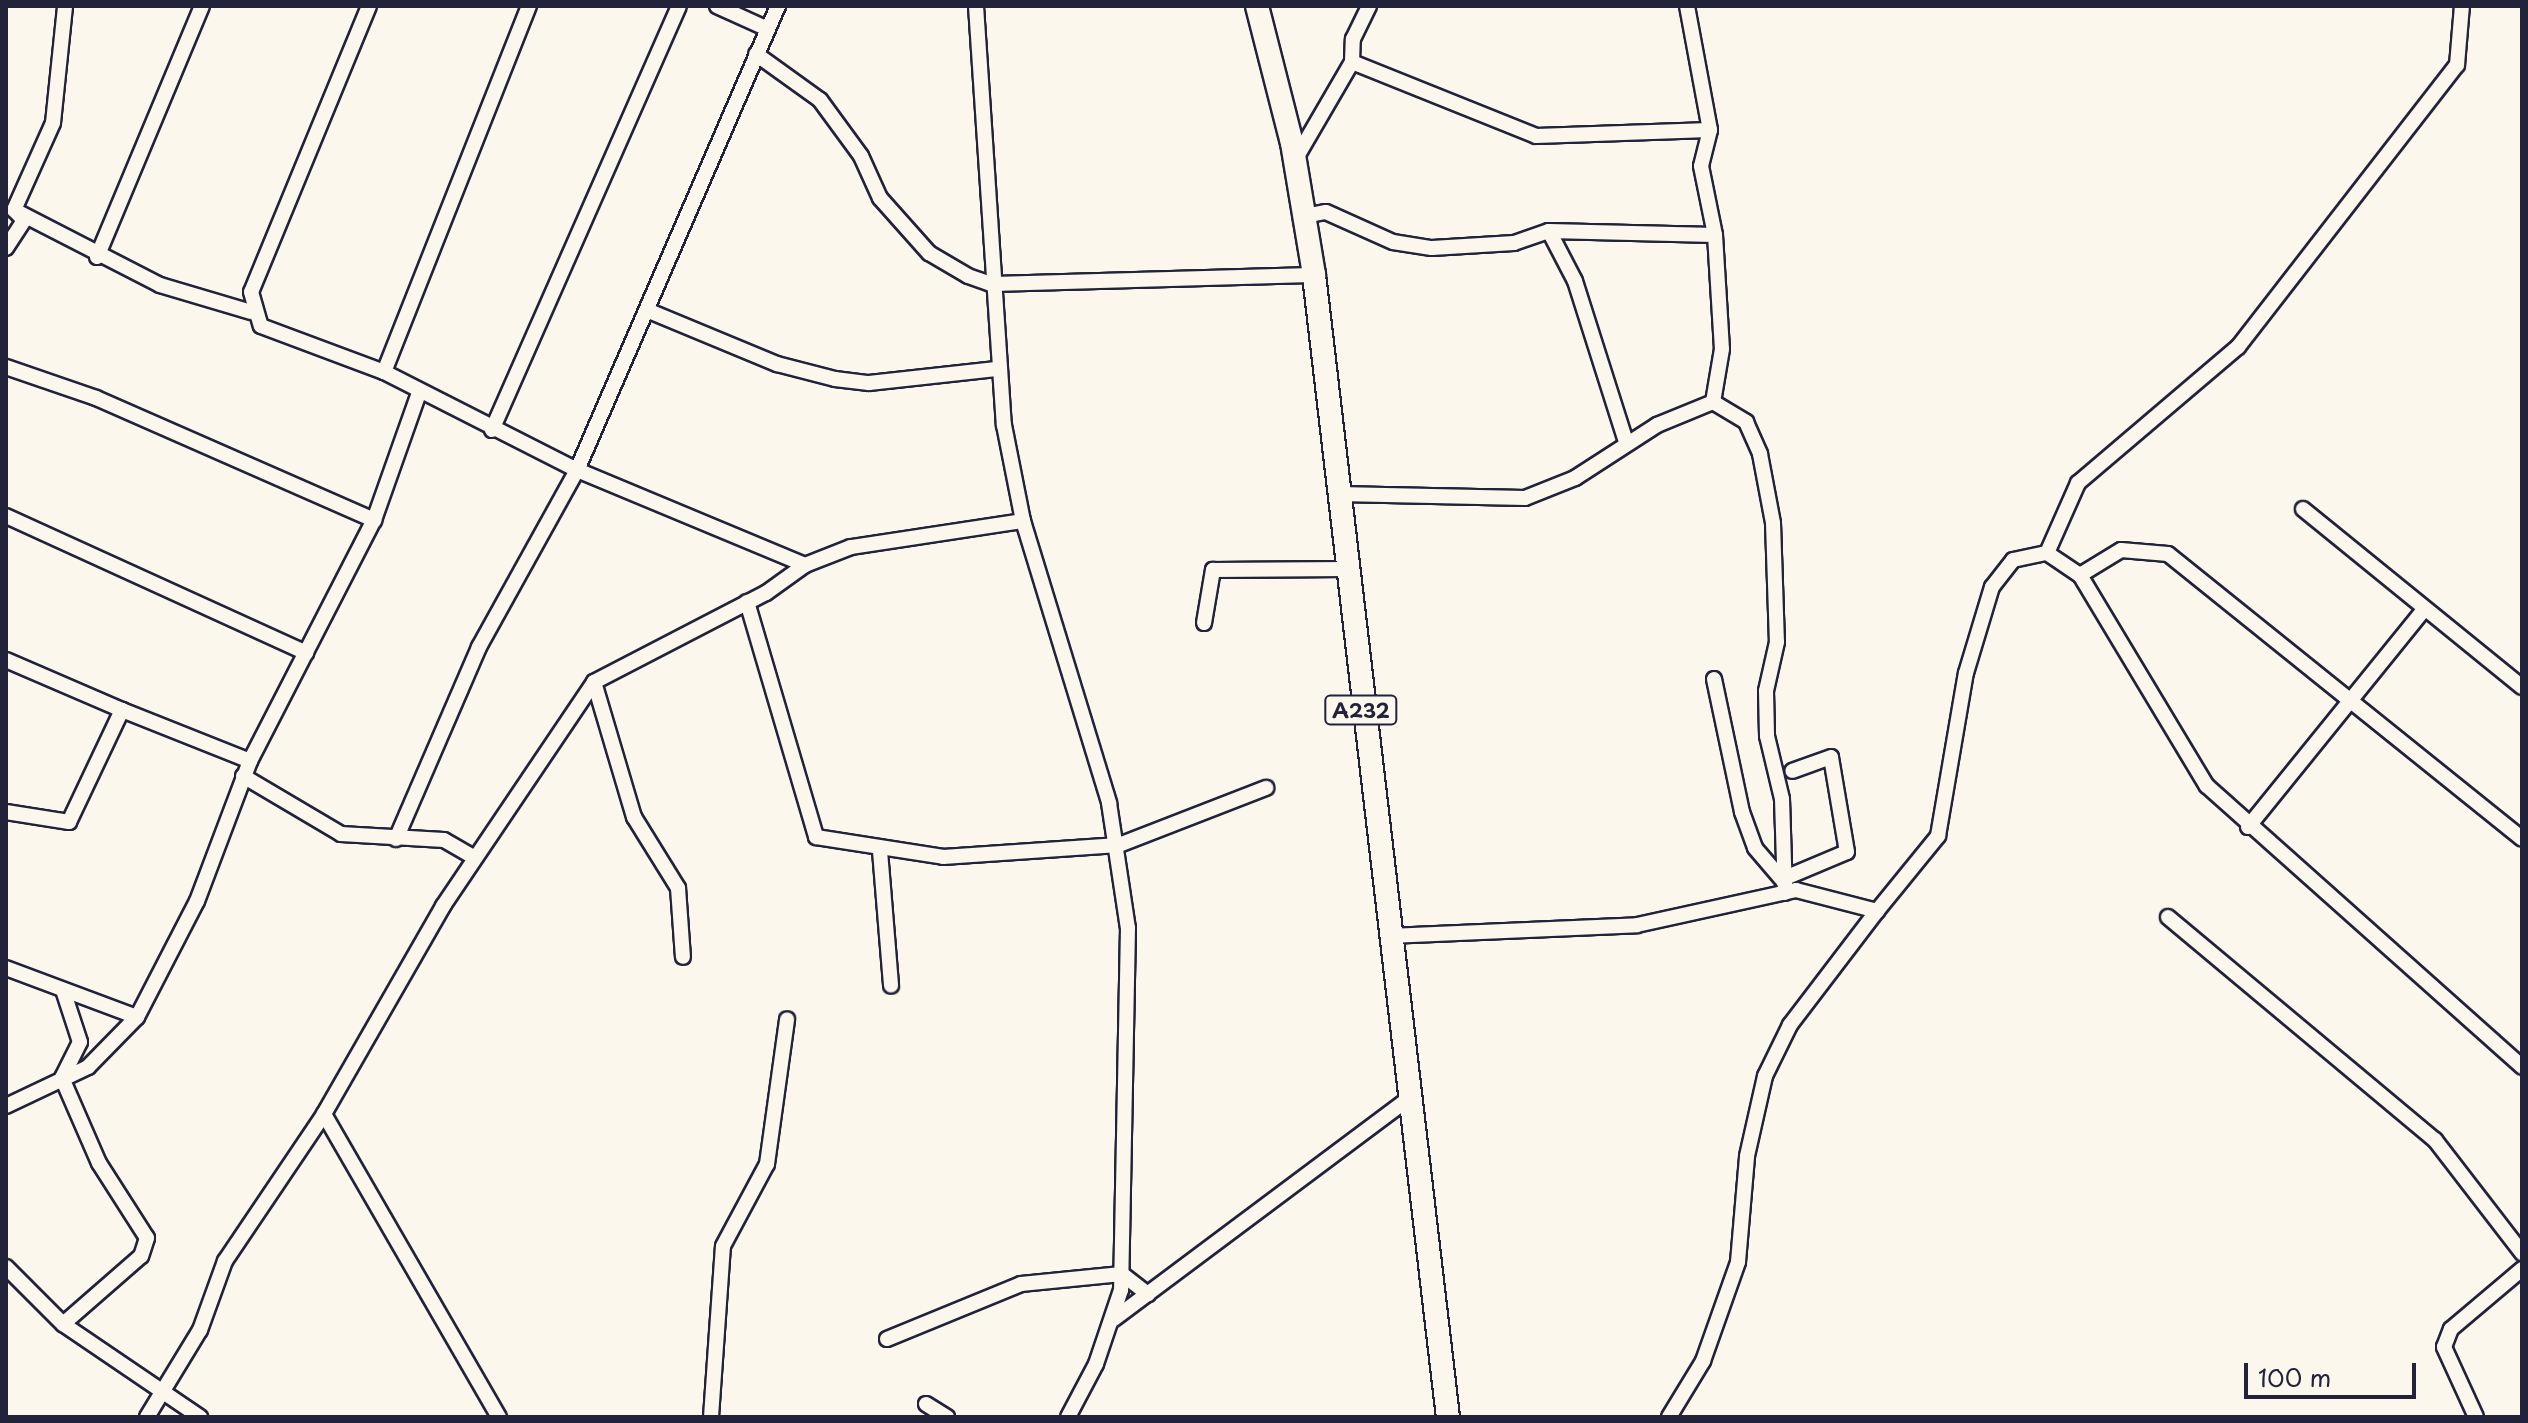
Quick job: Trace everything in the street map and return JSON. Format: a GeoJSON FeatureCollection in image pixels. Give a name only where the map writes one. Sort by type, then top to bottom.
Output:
{"type":"FeatureCollection","features":[{"type":"Feature","properties":{"kind":"main road","name":"A232"},"geometry":{"type":"LineString","coordinates":[[1257,6],[1295,160],[1314,275],[1346,569],[1448,1417]]}},
{"type":"Feature","properties":{"kind":"street"},"geometry":{"type":"LineString","coordinates":[[6,248],[15,214],[53,123],[65,6]]}},
{"type":"Feature","properties":{"kind":"street"},"geometry":{"type":"LineString","coordinates":[[97,257],[202,6]]}},
{"type":"Feature","properties":{"kind":"street"},"geometry":{"type":"LineString","coordinates":[[251,312],[251,292],[369,6]]}},
{"type":"Feature","properties":{"kind":"street"},"geometry":{"type":"LineString","coordinates":[[384,372],[529,6]]}},
{"type":"Feature","properties":{"kind":"street"},"geometry":{"type":"LineString","coordinates":[[492,430],[679,6]]}},
{"type":"Feature","properties":{"kind":"street"},"geometry":{"type":"LineString","coordinates":[[717,6],[768,29]]}},
{"type":"Feature","properties":{"kind":"street"},"geometry":{"type":"LineString","coordinates":[[396,839],[479,647],[577,470],[649,311],[778,6]]}},
{"type":"Feature","properties":{"kind":"street"},"geometry":{"type":"LineString","coordinates":[[976,6],[996,369],[1023,521],[1119,845],[1128,928],[1122,1274],[1114,1319],[1068,1417]]}},
{"type":"Feature","properties":{"kind":"street"},"geometry":{"type":"LineString","coordinates":[[1295,160],[1352,62],[1353,39],[1369,6]]}},
{"type":"Feature","properties":{"kind":"street"},"geometry":{"type":"LineString","coordinates":[[1687,6],[1710,130],[1701,166],[1715,235],[1722,349],[1713,402]]}},
{"type":"Feature","properties":{"kind":"street"},"geometry":{"type":"LineString","coordinates":[[2047,553],[2078,483],[2238,347],[2457,65],[2462,6]]}},
{"type":"Feature","properties":{"kind":"street"},"geometry":{"type":"LineString","coordinates":[[756,54],[820,100],[861,156],[880,198],[929,253],[991,284],[1314,275]]}},
{"type":"Feature","properties":{"kind":"street"},"geometry":{"type":"LineString","coordinates":[[1352,62],[1536,136],[1710,130]]}},
{"type":"Feature","properties":{"kind":"street"},"geometry":{"type":"LineString","coordinates":[[1305,216],[1326,212],[1393,242],[1432,248],[1514,243],[1549,231],[1715,235]]}},
{"type":"Feature","properties":{"kind":"street"},"geometry":{"type":"LineString","coordinates":[[15,214],[97,257],[251,312],[261,326],[384,372],[419,393],[577,470],[805,565]]}},
{"type":"Feature","properties":{"kind":"street"},"geometry":{"type":"LineString","coordinates":[[1549,231],[1575,281],[1626,442]]}},
{"type":"Feature","properties":{"kind":"street"},"geometry":{"type":"LineString","coordinates":[[649,311],[777,364],[835,379],[869,383],[996,369]]}},
{"type":"Feature","properties":{"kind":"street"},"geometry":{"type":"LineString","coordinates":[[6,367],[96,398],[374,520]]}},
{"type":"Feature","properties":{"kind":"street"},"geometry":{"type":"LineString","coordinates":[[6,1106],[88,1067],[137,1017],[197,901],[250,761],[374,520],[419,393]]}},
{"type":"Feature","properties":{"kind":"street"},"geometry":{"type":"LineString","coordinates":[[1339,494],[1525,498],[1575,478],[1626,442],[1713,402]]}},
{"type":"Feature","properties":{"kind":"street"},"geometry":{"type":"LineString","coordinates":[[1713,402],[1746,422],[1760,454],[1773,523],[1777,642],[1766,691],[1767,736],[1782,799],[1785,885]]}},
{"type":"Feature","properties":{"kind":"street"},"geometry":{"type":"LineString","coordinates":[[2303,509],[2423,611],[2522,687]]}},
{"type":"Feature","properties":{"kind":"street"},"geometry":{"type":"LineString","coordinates":[[6,516],[306,653]]}},
{"type":"Feature","properties":{"kind":"street"},"geometry":{"type":"LineString","coordinates":[[147,1417],[200,1330],[225,1261],[324,1114],[474,857],[594,682],[747,602],[805,565],[880,540],[1023,521]]}},
{"type":"Feature","properties":{"kind":"street"},"geometry":{"type":"LineString","coordinates":[[2080,575],[2121,550],[2168,554],[2522,839]]}},
{"type":"Feature","properties":{"kind":"street"},"geometry":{"type":"LineString","coordinates":[[1669,1417],[1703,1361],[1738,1262],[1747,1156],[1765,1076],[1790,1025],[1938,836],[1966,673],[1992,587],[2013,560],[2047,553],[2080,575],[2193,764],[2248,827],[2522,1067]]}},
{"type":"Feature","properties":{"kind":"street"},"geometry":{"type":"LineString","coordinates":[[1204,623],[1213,570],[1346,569]]}},
{"type":"Feature","properties":{"kind":"street"},"geometry":{"type":"LineString","coordinates":[[747,602],[811,832],[880,851],[991,857],[1119,845],[1266,788]]}},
{"type":"Feature","properties":{"kind":"street"},"geometry":{"type":"LineString","coordinates":[[2248,827],[2423,611]]}},
{"type":"Feature","properties":{"kind":"street"},"geometry":{"type":"LineString","coordinates":[[6,660],[250,761]]}},
{"type":"Feature","properties":{"kind":"street"},"geometry":{"type":"LineString","coordinates":[[1714,679],[1755,848],[1785,885],[1827,892],[1877,911]]}},
{"type":"Feature","properties":{"kind":"street"},"geometry":{"type":"LineString","coordinates":[[594,682],[634,817],[678,888],[683,957]]}},
{"type":"Feature","properties":{"kind":"street"},"geometry":{"type":"LineString","coordinates":[[6,812],[69,822],[122,710]]}},
{"type":"Feature","properties":{"kind":"street"},"geometry":{"type":"LineString","coordinates":[[1390,936],[1637,925],[1785,885],[1847,852],[1831,757],[1792,771]]}},
{"type":"Feature","properties":{"kind":"street"},"geometry":{"type":"LineString","coordinates":[[243,776],[341,834],[444,840],[474,857]]}},
{"type":"Feature","properties":{"kind":"street"},"geometry":{"type":"LineString","coordinates":[[880,851],[891,986]]}},
{"type":"Feature","properties":{"kind":"street"},"geometry":{"type":"LineString","coordinates":[[2168,917],[2435,1140],[2522,1253]]}},
{"type":"Feature","properties":{"kind":"street"},"geometry":{"type":"LineString","coordinates":[[6,968],[64,993],[137,1017]]}},
{"type":"Feature","properties":{"kind":"street"},"geometry":{"type":"LineString","coordinates":[[62,1078],[80,1042],[64,993]]}},
{"type":"Feature","properties":{"kind":"street"},"geometry":{"type":"LineString","coordinates":[[711,1417],[723,1246],[767,1164],[787,1019]]}},
{"type":"Feature","properties":{"kind":"street"},"geometry":{"type":"LineString","coordinates":[[62,1078],[99,1163],[147,1238],[141,1256],[63,1324]]}},
{"type":"Feature","properties":{"kind":"street"},"geometry":{"type":"LineString","coordinates":[[1114,1319],[1411,1097]]}},
{"type":"Feature","properties":{"kind":"street"},"geometry":{"type":"LineString","coordinates":[[324,1114],[499,1417]]}},
{"type":"Feature","properties":{"kind":"street"},"geometry":{"type":"LineString","coordinates":[[6,1267],[63,1324],[160,1394],[200,1417]]}},
{"type":"Feature","properties":{"kind":"street"},"geometry":{"type":"LineString","coordinates":[[2476,1417],[2444,1347],[2451,1329],[2522,1269]]}},
{"type":"Feature","properties":{"kind":"street"},"geometry":{"type":"LineString","coordinates":[[887,1339],[1021,1284],[1122,1274],[1148,1294]]}},
{"type":"Feature","properties":{"kind":"street"},"geometry":{"type":"LineString","coordinates":[[926,1404],[947,1417]]}}]}
